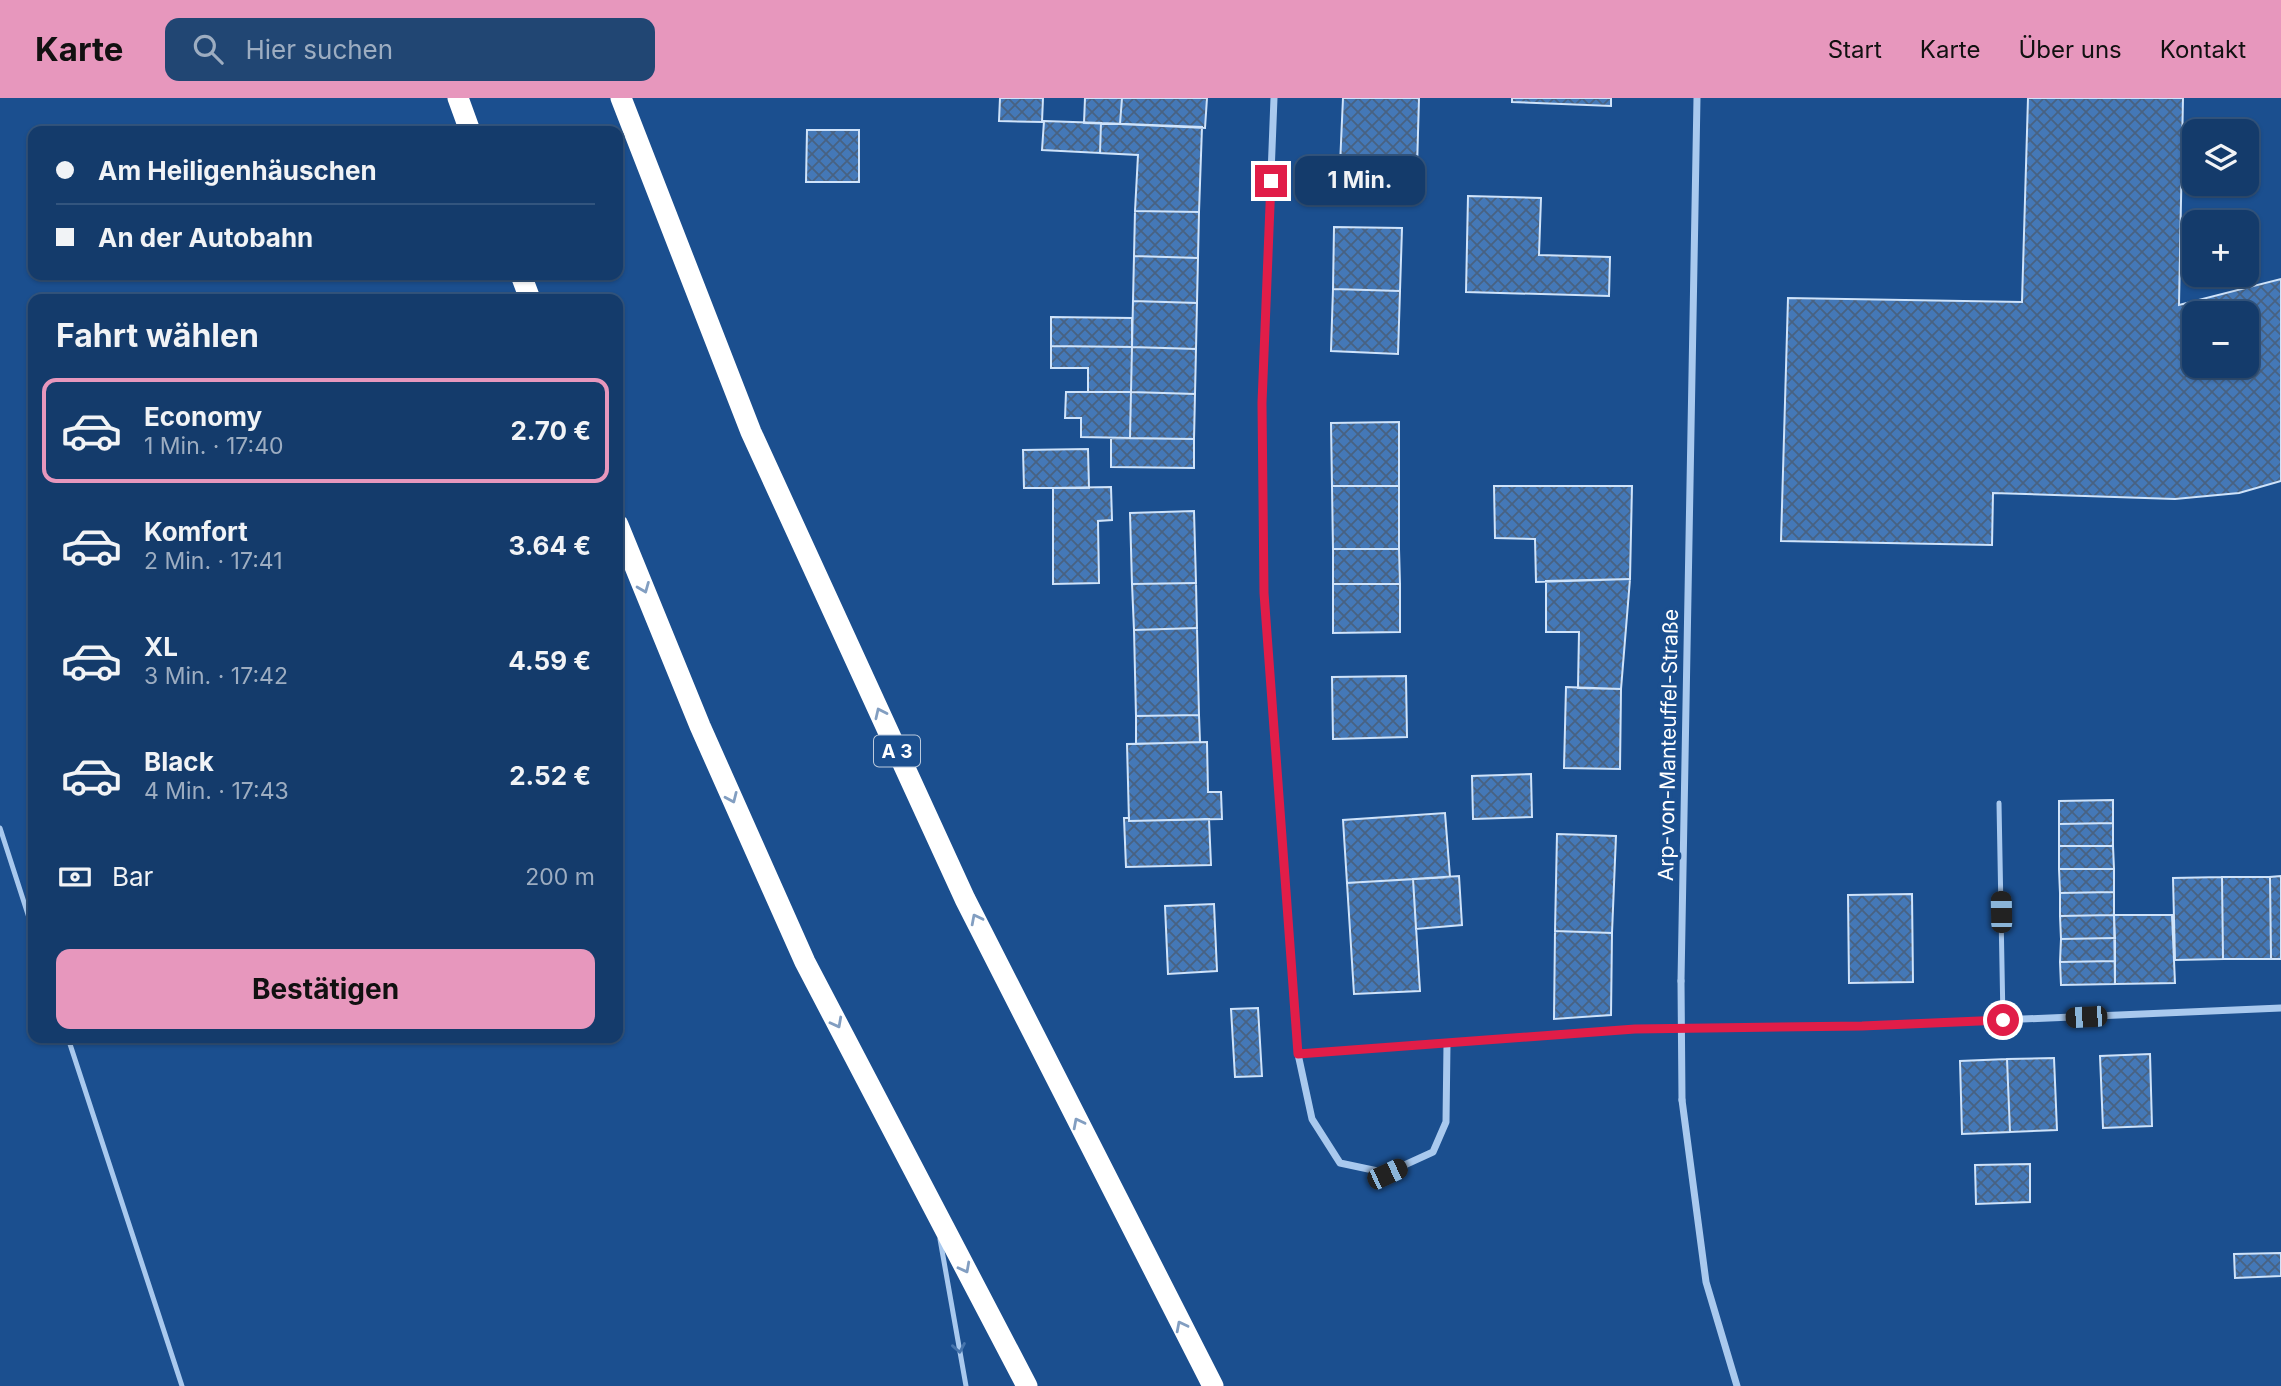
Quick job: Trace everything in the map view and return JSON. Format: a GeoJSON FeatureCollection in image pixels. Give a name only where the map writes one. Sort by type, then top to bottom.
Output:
{"type":"FeatureCollection","features":[{"type":"Feature","properties":{"kind":"highway"},"geometry":{"type":"LineString","coordinates":[[458,98],[468,126]]}},
{"type":"Feature","properties":{"kind":"highway","name":"A 3"},"geometry":{"type":"LineString","coordinates":[[621,98],[751,432],[965,899],[1213,1386]]}},
{"type":"Feature","properties":{"kind":"highway"},"geometry":{"type":"LineString","coordinates":[[623,537],[700,726],[805,962],[1027,1386]]}},
{"type":"Feature","properties":{"kind":"street"},"geometry":{"type":"LineString","coordinates":[[1274,98],[1262,403],[1264,593],[1298,1054],[1312,1119],[1340,1163],[1387,1174],[1433,1152],[1446,1122],[1447,1044]]}},
{"type":"Feature","properties":{"kind":"street","name":"Arp-von-Manteuffel-Straße"},"geometry":{"type":"LineString","coordinates":[[1697,98],[1681,981],[1682,1100],[1706,1282],[1737,1386]]}},
{"type":"Feature","properties":{"kind":"street"},"geometry":{"type":"LineString","coordinates":[[1298,1054],[1635,1029],[1849,1027],[2281,1008]]}},
{"type":"Feature","properties":{"kind":"lane"},"geometry":{"type":"LineString","coordinates":[[1998,803],[2003,1020]]}},
{"type":"Feature","properties":{"kind":"lane"},"geometry":{"type":"LineString","coordinates":[[0,828],[28,915]]}},
{"type":"Feature","properties":{"kind":"lane"},"geometry":{"type":"LineString","coordinates":[[70,1043],[182,1386]]}},
{"type":"Feature","properties":{"kind":"lane"},"geometry":{"type":"LineString","coordinates":[[934,1209],[966,1386]]}},
{"type":"Feature","properties":{"kind":"building"},"geometry":{"type":"Polygon","coordinates":[[[1000,98],[1043,98],[1042,122],[999,121],[1000,98]]]}},
{"type":"Feature","properties":{"kind":"building"},"geometry":{"type":"Polygon","coordinates":[[[1085,98],[1122,98],[1120,124],[1084,123],[1085,98]]]}},
{"type":"Feature","properties":{"kind":"building"},"geometry":{"type":"Polygon","coordinates":[[[1122,98],[1207,98],[1205,128],[1120,124],[1122,98]]]}},
{"type":"Feature","properties":{"kind":"building"},"geometry":{"type":"Polygon","coordinates":[[[1343,98],[1419,98],[1417,168],[1340,165],[1343,98]]]}},
{"type":"Feature","properties":{"kind":"building"},"geometry":{"type":"Polygon","coordinates":[[[1512,98],[1611,98],[1611,106],[1512,102],[1512,98]]]}},
{"type":"Feature","properties":{"kind":"building"},"geometry":{"type":"Polygon","coordinates":[[[2028,98],[2183,98],[2179,305],[2182,304],[2182,378],[2259,378],[2259,301],[2195,301],[2259,287],[2259,285],[2281,279],[2281,481],[2239,493],[2175,499],[1993,493],[1992,545],[1781,541],[1788,298],[2022,302],[2028,98]]]}},
{"type":"Feature","properties":{"kind":"building"},"geometry":{"type":"Polygon","coordinates":[[[1044,121],[1101,123],[1100,153],[1042,150],[1044,121]]]}},
{"type":"Feature","properties":{"kind":"building"},"geometry":{"type":"Polygon","coordinates":[[[1101,123],[1202,127],[1199,212],[1135,211],[1138,155],[1100,153],[1101,123]]]}},
{"type":"Feature","properties":{"kind":"building"},"geometry":{"type":"Polygon","coordinates":[[[807,130],[859,130],[859,182],[806,182],[807,130]]]}},
{"type":"Feature","properties":{"kind":"building"},"geometry":{"type":"Polygon","coordinates":[[[1468,196],[1541,198],[1539,255],[1610,257],[1609,296],[1466,292],[1468,196]]]}},
{"type":"Feature","properties":{"kind":"building"},"geometry":{"type":"Polygon","coordinates":[[[1135,211],[1199,212],[1198,258],[1134,256],[1135,211]]]}},
{"type":"Feature","properties":{"kind":"building"},"geometry":{"type":"Polygon","coordinates":[[[1334,227],[1402,228],[1400,291],[1333,289],[1334,227]]]}},
{"type":"Feature","properties":{"kind":"building"},"geometry":{"type":"Polygon","coordinates":[[[1134,256],[1198,258],[1197,303],[1133,301],[1134,256]]]}},
{"type":"Feature","properties":{"kind":"building"},"geometry":{"type":"Polygon","coordinates":[[[1333,289],[1400,291],[1398,354],[1331,351],[1333,289]]]}},
{"type":"Feature","properties":{"kind":"building"},"geometry":{"type":"Polygon","coordinates":[[[1133,301],[1197,303],[1196,349],[1132,347],[1133,301]]]}},
{"type":"Feature","properties":{"kind":"building"},"geometry":{"type":"Polygon","coordinates":[[[1051,317],[1132,318],[1132,347],[1051,346],[1051,317]]]}},
{"type":"Feature","properties":{"kind":"building"},"geometry":{"type":"Polygon","coordinates":[[[1051,346],[1132,347],[1131,392],[1088,392],[1088,368],[1051,368],[1051,346]]]}},
{"type":"Feature","properties":{"kind":"building"},"geometry":{"type":"Polygon","coordinates":[[[1132,347],[1196,349],[1195,394],[1131,392],[1132,347]]]}},
{"type":"Feature","properties":{"kind":"building"},"geometry":{"type":"Polygon","coordinates":[[[1066,392],[1131,392],[1130,438],[1081,437],[1081,418],[1065,418],[1066,392]]]}},
{"type":"Feature","properties":{"kind":"building"},"geometry":{"type":"Polygon","coordinates":[[[1131,392],[1195,394],[1194,439],[1130,438],[1131,392]]]}},
{"type":"Feature","properties":{"kind":"building"},"geometry":{"type":"Polygon","coordinates":[[[1399,422],[1399,486],[1332,486],[1331,423],[1399,422]]]}},
{"type":"Feature","properties":{"kind":"building"},"geometry":{"type":"Polygon","coordinates":[[[1111,438],[1194,439],[1194,468],[1111,467],[1111,438]]]}},
{"type":"Feature","properties":{"kind":"building"},"geometry":{"type":"Polygon","coordinates":[[[1088,449],[1089,488],[1024,488],[1023,450],[1088,449]]]}},
{"type":"Feature","properties":{"kind":"building"},"geometry":{"type":"Polygon","coordinates":[[[1332,486],[1399,486],[1399,549],[1333,549],[1332,486]]]}},
{"type":"Feature","properties":{"kind":"building"},"geometry":{"type":"Polygon","coordinates":[[[1494,486],[1632,486],[1630,579],[1536,582],[1535,539],[1495,538],[1494,486]]]}},
{"type":"Feature","properties":{"kind":"building"},"geometry":{"type":"Polygon","coordinates":[[[1111,487],[1112,520],[1098,521],[1099,583],[1053,584],[1053,488],[1111,487]]]}},
{"type":"Feature","properties":{"kind":"building"},"geometry":{"type":"Polygon","coordinates":[[[1194,511],[1196,583],[1132,584],[1130,513],[1194,511]]]}},
{"type":"Feature","properties":{"kind":"building"},"geometry":{"type":"Polygon","coordinates":[[[1333,549],[1399,549],[1400,584],[1333,584],[1333,549]]]}},
{"type":"Feature","properties":{"kind":"building"},"geometry":{"type":"Polygon","coordinates":[[[1630,579],[1621,689],[1578,688],[1579,632],[1546,632],[1546,581],[1630,579]]]}},
{"type":"Feature","properties":{"kind":"building"},"geometry":{"type":"Polygon","coordinates":[[[1196,583],[1197,628],[1134,630],[1132,584],[1196,583]]]}},
{"type":"Feature","properties":{"kind":"building"},"geometry":{"type":"Polygon","coordinates":[[[1333,584],[1400,584],[1400,632],[1333,633],[1333,584]]]}},
{"type":"Feature","properties":{"kind":"building"},"geometry":{"type":"Polygon","coordinates":[[[1197,628],[1199,715],[1136,716],[1134,630],[1197,628]]]}},
{"type":"Feature","properties":{"kind":"building"},"geometry":{"type":"Polygon","coordinates":[[[1406,676],[1407,737],[1333,739],[1332,677],[1406,676]]]}},
{"type":"Feature","properties":{"kind":"building"},"geometry":{"type":"Polygon","coordinates":[[[1566,687],[1621,689],[1620,769],[1564,768],[1566,687]]]}},
{"type":"Feature","properties":{"kind":"building"},"geometry":{"type":"Polygon","coordinates":[[[1199,715],[1200,742],[1136,744],[1136,716],[1199,715]]]}},
{"type":"Feature","properties":{"kind":"building"},"geometry":{"type":"Polygon","coordinates":[[[1207,742],[1208,792],[1221,792],[1222,819],[1129,821],[1127,744],[1207,742]]]}},
{"type":"Feature","properties":{"kind":"building"},"geometry":{"type":"Polygon","coordinates":[[[1531,774],[1532,817],[1473,819],[1472,776],[1531,774]]]}},
{"type":"Feature","properties":{"kind":"building"},"geometry":{"type":"Polygon","coordinates":[[[2113,800],[2113,823],[2059,824],[2059,801],[2113,800]]]}},
{"type":"Feature","properties":{"kind":"building"},"geometry":{"type":"Polygon","coordinates":[[[1445,813],[1450,877],[1347,883],[1343,820],[1445,813]]]}},
{"type":"Feature","properties":{"kind":"building"},"geometry":{"type":"Polygon","coordinates":[[[1124,818],[1129,818],[1129,821],[1209,819],[1211,865],[1126,867],[1124,818]]]}},
{"type":"Feature","properties":{"kind":"building"},"geometry":{"type":"Polygon","coordinates":[[[2113,823],[2113,846],[2059,846],[2059,824],[2113,823]]]}},
{"type":"Feature","properties":{"kind":"building"},"geometry":{"type":"Polygon","coordinates":[[[1557,834],[1616,836],[1612,933],[1555,931],[1557,834]]]}},
{"type":"Feature","properties":{"kind":"building"},"geometry":{"type":"Polygon","coordinates":[[[2059,846],[2113,846],[2114,869],[2059,869],[2059,846]]]}},
{"type":"Feature","properties":{"kind":"building"},"geometry":{"type":"Polygon","coordinates":[[[2059,869],[2114,869],[2114,892],[2060,893],[2059,869]]]}},
{"type":"Feature","properties":{"kind":"building"},"geometry":{"type":"Polygon","coordinates":[[[1459,876],[1462,925],[1416,929],[1413,879],[1459,876]]]}},
{"type":"Feature","properties":{"kind":"building"},"geometry":{"type":"Polygon","coordinates":[[[2281,876],[2281,959],[2271,959],[2270,877],[2281,876]]]}},
{"type":"Feature","properties":{"kind":"building"},"geometry":{"type":"Polygon","coordinates":[[[2222,877],[2270,877],[2271,959],[2223,959],[2222,877]]]}},
{"type":"Feature","properties":{"kind":"building"},"geometry":{"type":"Polygon","coordinates":[[[2222,877],[2223,959],[2175,960],[2173,878],[2222,877]]]}},
{"type":"Feature","properties":{"kind":"building"},"geometry":{"type":"Polygon","coordinates":[[[1413,879],[1420,991],[1354,994],[1347,883],[1413,879]]]}},
{"type":"Feature","properties":{"kind":"building"},"geometry":{"type":"Polygon","coordinates":[[[2114,892],[2114,915],[2060,916],[2060,893],[2114,892]]]}},
{"type":"Feature","properties":{"kind":"building"},"geometry":{"type":"Polygon","coordinates":[[[1912,894],[1913,982],[1849,983],[1848,895],[1912,894]]]}},
{"type":"Feature","properties":{"kind":"building"},"geometry":{"type":"Polygon","coordinates":[[[1214,904],[1217,971],[1168,974],[1165,906],[1214,904]]]}},
{"type":"Feature","properties":{"kind":"building"},"geometry":{"type":"Polygon","coordinates":[[[2114,915],[2115,938],[2061,939],[2060,916],[2114,915]]]}},
{"type":"Feature","properties":{"kind":"building"},"geometry":{"type":"Polygon","coordinates":[[[2114,915],[2172,915],[2175,983],[2115,984],[2114,915]]]}},
{"type":"Feature","properties":{"kind":"building"},"geometry":{"type":"Polygon","coordinates":[[[1555,931],[1612,933],[1611,1015],[1554,1019],[1555,931]]]}},
{"type":"Feature","properties":{"kind":"building"},"geometry":{"type":"Polygon","coordinates":[[[2115,938],[2115,961],[2060,962],[2061,939],[2115,938]]]}},
{"type":"Feature","properties":{"kind":"building"},"geometry":{"type":"Polygon","coordinates":[[[2115,961],[2115,984],[2061,985],[2060,962],[2115,961]]]}},
{"type":"Feature","properties":{"kind":"building"},"geometry":{"type":"Polygon","coordinates":[[[1258,1008],[1262,1076],[1235,1077],[1231,1009],[1258,1008]]]}},
{"type":"Feature","properties":{"kind":"building"},"geometry":{"type":"Polygon","coordinates":[[[2150,1054],[2152,1126],[2103,1128],[2100,1056],[2150,1054]]]}},
{"type":"Feature","properties":{"kind":"building"},"geometry":{"type":"Polygon","coordinates":[[[2054,1058],[2057,1130],[2010,1132],[2007,1059],[2054,1058]]]}},
{"type":"Feature","properties":{"kind":"building"},"geometry":{"type":"Polygon","coordinates":[[[2007,1059],[2010,1132],[1962,1134],[1960,1061],[2007,1059]]]}},
{"type":"Feature","properties":{"kind":"building"},"geometry":{"type":"Polygon","coordinates":[[[2030,1164],[2030,1202],[1976,1204],[1975,1165],[2030,1164]]]}},
{"type":"Feature","properties":{"kind":"building"},"geometry":{"type":"Polygon","coordinates":[[[2281,1253],[2281,1276],[2235,1278],[2234,1254],[2281,1253]]]}},
{"type":"Feature","properties":{"kind":"route"},"geometry":{"type":"LineString","coordinates":[[1271,181],[1262,403],[1264,593],[1298,1054],[1635,1029],[1862,1026],[2003,1020]]}}]}
